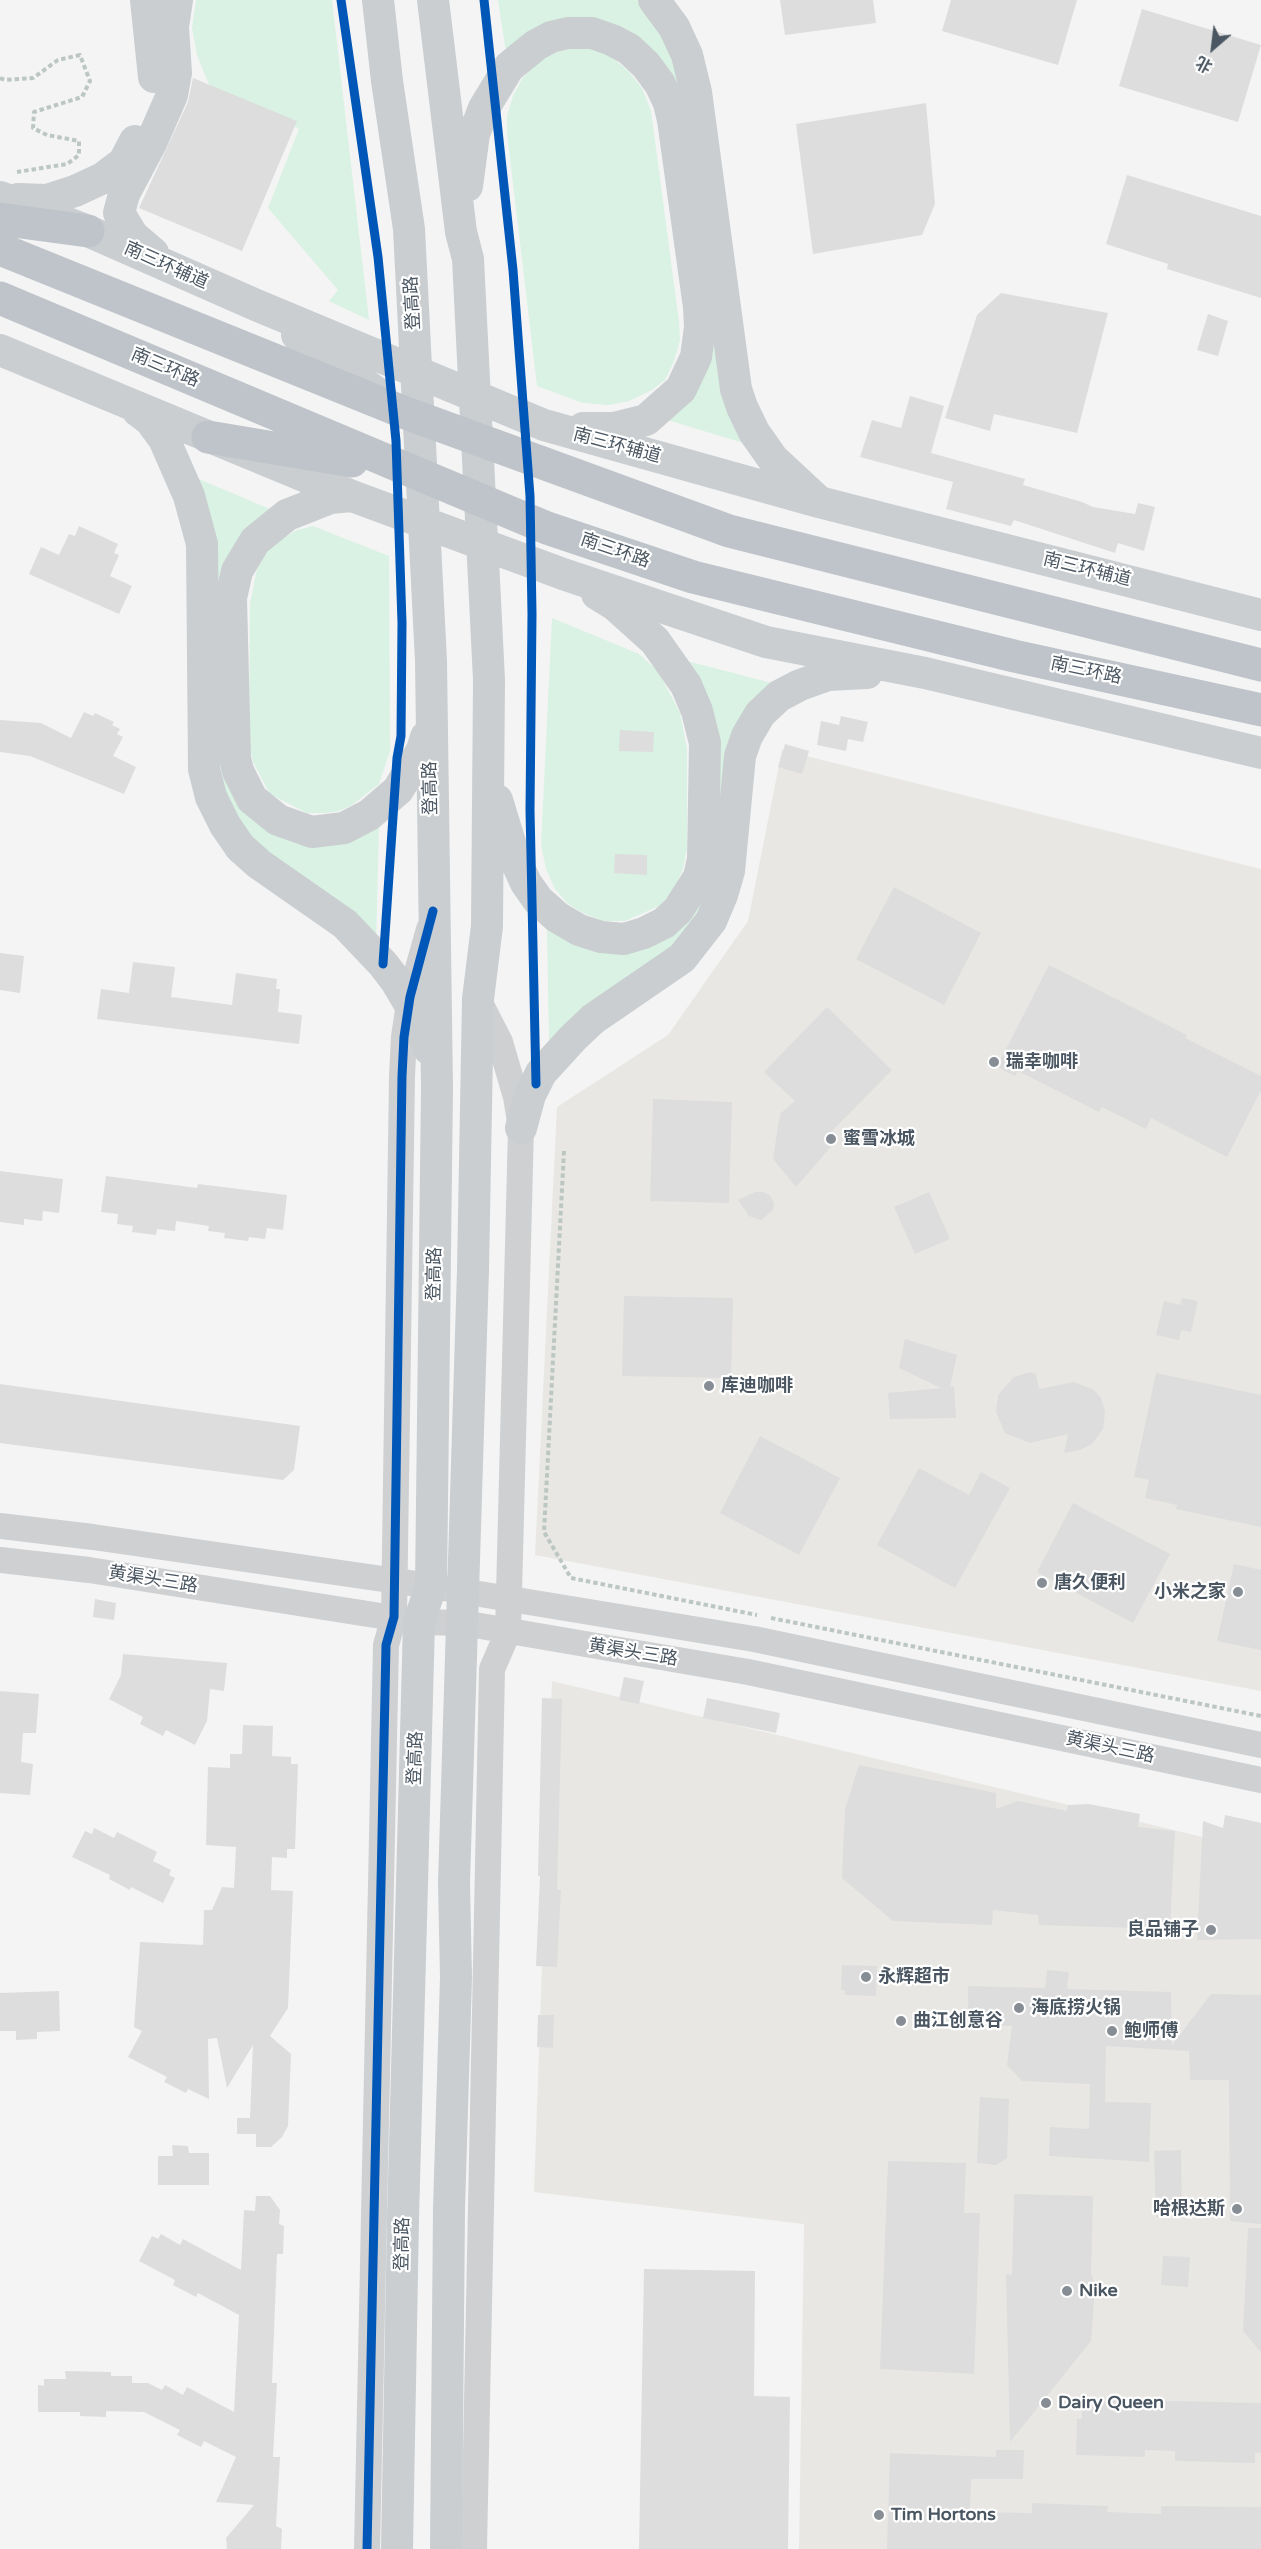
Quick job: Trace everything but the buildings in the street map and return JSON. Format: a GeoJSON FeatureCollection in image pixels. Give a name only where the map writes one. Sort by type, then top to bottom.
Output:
{"type":"FeatureCollection","features":[{"type":"Feature","properties":{"kind":"highway"},"geometry":{"type":"LineString","coordinates":[[0,219],[88,231]]}},
{"type":"Feature","properties":{"kind":"highway"},"geometry":{"type":"LineString","coordinates":[[0,249],[403,412],[729,531],[1261,665]]}},
{"type":"Feature","properties":{"kind":"highway","name":"南三环路"},"geometry":{"type":"LineString","coordinates":[[0,298],[547,528],[693,577],[1014,656],[1261,710]]}},
{"type":"Feature","properties":{"kind":"highway"},"geometry":{"type":"LineString","coordinates":[[208,438],[404,469]]}},
{"type":"Feature","properties":{"kind":"main road"},"geometry":{"type":"LineString","coordinates":[[6,188],[25,200],[47,200],[104,178],[124,162],[141,125],[153,86],[153,55],[146,0]]}},
{"type":"Feature","properties":{"kind":"main road"},"geometry":{"type":"LineString","coordinates":[[177,0],[173,27],[176,73],[172,95],[151,144],[124,194],[119,213],[133,236],[169,264],[190,276]]}},
{"type":"Feature","properties":{"kind":"main road"},"geometry":{"type":"LineString","coordinates":[[371,0],[383,44]]}},
{"type":"Feature","properties":{"kind":"main road","name":"登高路"},"geometry":{"type":"LineString","coordinates":[[378,0],[409,229],[430,661],[437,1088],[431,1587],[407,1620],[403,2219],[398,2549]]}},
{"type":"Feature","properties":{"kind":"main road","name":"登高路"},"geometry":{"type":"LineString","coordinates":[[433,0],[465,245],[489,680],[487,926],[478,999],[464,1592],[454,1883],[456,1977],[449,2209],[446,2549]]}},
{"type":"Feature","properties":{"kind":"main road"},"geometry":{"type":"LineString","coordinates":[[654,0],[674,27],[687,55],[696,92],[736,389],[754,432],[773,459],[819,502]]}},
{"type":"Feature","properties":{"kind":"main road"},"geometry":{"type":"LineString","coordinates":[[465,245],[474,134],[497,84],[523,54],[551,37],[568,33],[592,33],[629,49],[646,65],[660,84],[673,120],[699,307],[700,327],[696,357],[681,389],[657,413],[646,420],[614,428],[544,425]]}},
{"type":"Feature","properties":{"kind":"main road","name":"南三环辅道"},"geometry":{"type":"LineString","coordinates":[[6,188],[88,231],[190,276],[544,425],[819,502],[1261,615]]}},
{"type":"Feature","properties":{"kind":"main road"},"geometry":{"type":"LineString","coordinates":[[256,305],[403,412]]}},
{"type":"Feature","properties":{"kind":"main road"},"geometry":{"type":"LineString","coordinates":[[0,350],[352,496],[563,574],[766,642],[925,673],[1261,753]]}},
{"type":"Feature","properties":{"kind":"main road"},"geometry":{"type":"LineString","coordinates":[[130,405],[150,420],[164,439],[189,496],[202,544],[204,769],[211,797],[225,825],[240,847],[259,864],[345,924],[383,964],[409,1003],[429,1046],[437,1088]]}},
{"type":"Feature","properties":{"kind":"main road"},"geometry":{"type":"LineString","coordinates":[[352,496],[330,498],[287,515],[255,541],[237,571],[231,598],[235,758],[238,771],[252,799],[278,820],[312,832],[344,828],[369,815],[398,790],[422,750],[430,721]]}},
{"type":"Feature","properties":{"kind":"main road"},"geometry":{"type":"LineString","coordinates":[[488,773],[515,859],[526,883],[538,900],[557,917],[579,930],[601,937],[624,939],[644,933],[664,923],[678,910],[699,877],[703,859],[705,743],[697,711],[686,685],[655,641],[615,605],[563,574]]}},
{"type":"Feature","properties":{"kind":"main road"},"geometry":{"type":"LineString","coordinates":[[521,1128],[530,1095],[541,1073],[573,1038],[593,1019],[682,958],[711,921],[723,895],[729,871],[740,756],[747,736],[760,714],[779,696],[828,675],[925,673]]}},
{"type":"Feature","properties":{"kind":"street"},"geometry":{"type":"LineString","coordinates":[[367,2549],[386,1645],[407,1620],[395,1581],[402,1076],[409,1003],[433,911]]}},
{"type":"Feature","properties":{"kind":"street"},"geometry":{"type":"LineString","coordinates":[[474,2549],[492,1669],[508,1632],[521,1128],[516,1098],[503,1051],[478,999]]}},
{"type":"Feature","properties":{"kind":"street","name":"黄渠头三路"},"geometry":{"type":"LineString","coordinates":[[0,1526],[93,1537],[395,1581],[754,1639],[1261,1745]]}},
{"type":"Feature","properties":{"kind":"street","name":"黄渠头三路"},"geometry":{"type":"LineString","coordinates":[[0,1560],[89,1570],[407,1620],[463,1623],[748,1672],[1261,1780]]}},
{"type":"Feature","properties":{"kind":"path"},"geometry":{"type":"LineString","coordinates":[[0,78],[4,80],[33,78],[58,60],[80,55],[90,81],[82,97],[34,112],[33,129],[47,135],[79,141],[79,155],[67,164],[6,188]]}},
{"type":"Feature","properties":{"kind":"path"},"geometry":{"type":"LineString","coordinates":[[564,1151],[544,1532],[571,1578],[758,1615]]}},
{"type":"Feature","properties":{"kind":"path"},"geometry":{"type":"LineString","coordinates":[[770,1617],[1261,1716]]}},
{"type":"Feature","properties":{"kind":"shaded area"},"geometry":{"type":"Polygon","coordinates":[[[782,750],[1261,869],[1261,1691],[535,1555],[557,1107],[668,1035],[748,921],[782,750]]]}},
{"type":"Feature","properties":{"kind":"shaded area","name":"曲江创意谷"},"geometry":{"type":"Polygon","coordinates":[[[552,1681],[1261,1851],[1261,2549],[799,2549],[804,2224],[534,2192],[552,1681]]]}},
{"type":"Feature","properties":{"kind":"green space"},"geometry":{"type":"Polygon","coordinates":[[[196,0],[332,0],[369,320],[329,301],[338,290],[268,208],[299,129],[210,87],[197,55],[192,28],[196,0]]]}},
{"type":"Feature","properties":{"kind":"green space"},"geometry":{"type":"Polygon","coordinates":[[[498,0],[637,0],[656,20],[681,74],[747,444],[664,419],[691,397],[679,99],[634,38],[506,52],[498,0]]]}},
{"type":"Feature","properties":{"kind":"green space"},"geometry":{"type":"Polygon","coordinates":[[[569,49],[592,49],[611,56],[642,88],[651,111],[679,322],[680,340],[665,380],[652,390],[629,401],[609,405],[583,403],[537,386],[507,133],[507,116],[513,96],[522,79],[550,54],[569,49]]]}},
{"type":"Feature","properties":{"kind":"green space"},"geometry":{"type":"Polygon","coordinates":[[[194,477],[272,510],[240,539],[245,810],[379,824],[376,945],[274,865],[230,813],[216,764],[194,477]]]}},
{"type":"Feature","properties":{"kind":"green space"},"geometry":{"type":"Polygon","coordinates":[[[313,526],[389,556],[390,751],[379,784],[352,805],[339,811],[326,813],[307,813],[270,794],[253,762],[249,743],[250,604],[257,569],[265,554],[278,541],[297,530],[313,526]]]}},
{"type":"Feature","properties":{"kind":"green space"},"geometry":{"type":"Polygon","coordinates":[[[552,618],[639,654],[658,671],[680,713],[687,749],[687,848],[683,869],[673,891],[659,906],[625,921],[602,921],[567,903],[555,889],[546,869],[541,845],[552,618]]]}},
{"type":"Feature","properties":{"kind":"green space"},"geometry":{"type":"Polygon","coordinates":[[[687,661],[776,684],[722,857],[690,935],[549,1044],[547,925],[577,943],[700,904],[687,661]]]}},
{"type":"Feature","properties":{"kind":"cycle path"},"geometry":{"type":"LineString","coordinates":[[341,0],[378,257],[396,441],[402,623],[401,736],[397,758],[383,964]]}},
{"type":"Feature","properties":{"kind":"cycle path"},"geometry":{"type":"LineString","coordinates":[[484,0],[513,270],[530,496],[532,614],[530,810],[536,1084]]}},
{"type":"Feature","properties":{"kind":"cycle path"},"geometry":{"type":"LineString","coordinates":[[367,2549],[386,1645],[394,1617],[402,1076],[404,1037],[410,997],[433,911]]}},
{"type":"Feature","properties":{"kind":"place","name":"瑞幸咖啡"},"geometry":{"type":"Point","coordinates":[994,1062]}},
{"type":"Feature","properties":{"kind":"place","name":"蜜雪冰城"},"geometry":{"type":"Point","coordinates":[831,1139]}},
{"type":"Feature","properties":{"kind":"place","name":"库迪咖啡"},"geometry":{"type":"Point","coordinates":[709,1386]}},
{"type":"Feature","properties":{"kind":"place","name":"唐久便利"},"geometry":{"type":"Point","coordinates":[1042,1583]}},
{"type":"Feature","properties":{"kind":"place","name":"小米之家"},"geometry":{"type":"Point","coordinates":[1238,1592]}},
{"type":"Feature","properties":{"kind":"place","name":"良品铺子"},"geometry":{"type":"Point","coordinates":[1211,1930]}},
{"type":"Feature","properties":{"kind":"place","name":"永辉超市"},"geometry":{"type":"Point","coordinates":[866,1977]}},
{"type":"Feature","properties":{"kind":"place","name":"海底捞火锅"},"geometry":{"type":"Point","coordinates":[1019,2008]}},
{"type":"Feature","properties":{"kind":"place","name":"曲江创意谷"},"geometry":{"type":"Point","coordinates":[901,2021]}},
{"type":"Feature","properties":{"kind":"place","name":"鲍师傅"},"geometry":{"type":"Point","coordinates":[1112,2031]}},
{"type":"Feature","properties":{"kind":"place","name":"哈根达斯"},"geometry":{"type":"Point","coordinates":[1237,2209]}},
{"type":"Feature","properties":{"kind":"place","name":"Nike"},"geometry":{"type":"Point","coordinates":[1067,2291]}},
{"type":"Feature","properties":{"kind":"place","name":"Dairy Queen"},"geometry":{"type":"Point","coordinates":[1046,2403]}},
{"type":"Feature","properties":{"kind":"place","name":"Tim Hortons"},"geometry":{"type":"Point","coordinates":[879,2515]}}]}
